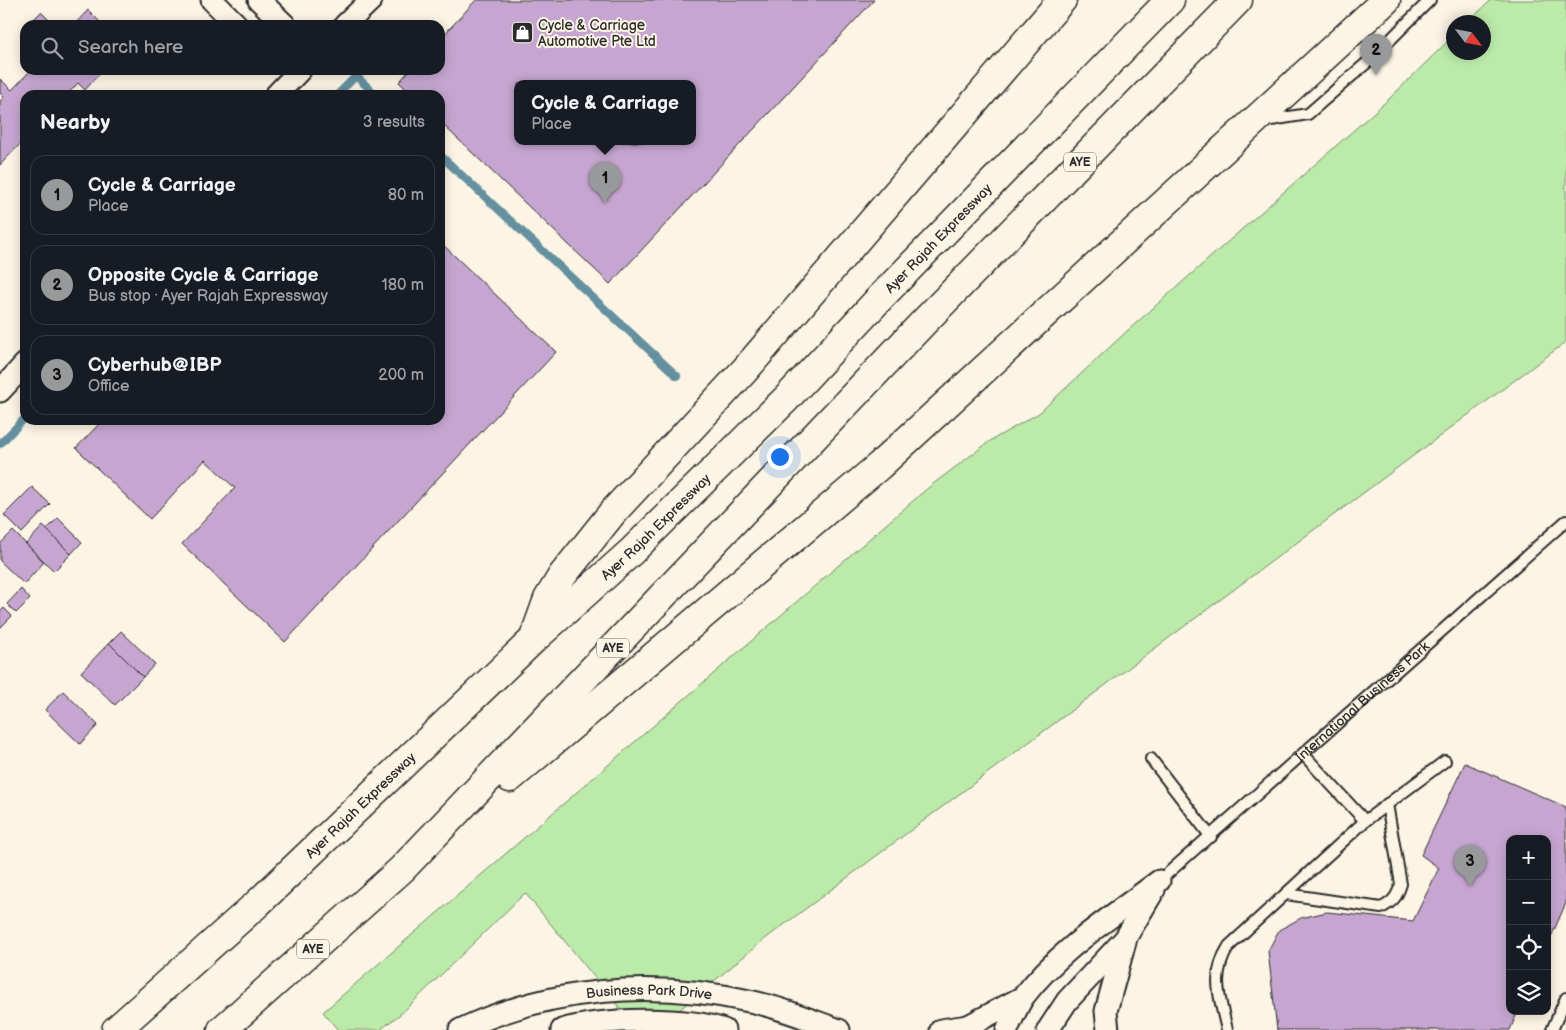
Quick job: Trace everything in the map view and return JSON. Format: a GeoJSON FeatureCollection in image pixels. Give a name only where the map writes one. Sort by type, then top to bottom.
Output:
{"type":"FeatureCollection","features":[{"type":"Feature","properties":{"kind":"highway"},"geometry":{"type":"LineString","coordinates":[[534,639],[548,599],[562,576],[613,512],[744,371],[1045,12],[1062,0]]}},
{"type":"Feature","properties":{"kind":"highway","name":"Ayer Rajah Expressway"},"geometry":{"type":"LineString","coordinates":[[116,1030],[258,903],[534,639],[631,552],[786,399],[880,298],[1170,0]]}},
{"type":"Feature","properties":{"kind":"highway","name":"AYE"},"geometry":{"type":"LineString","coordinates":[[222,1030],[402,869],[908,337],[1238,0]]}},
{"type":"Feature","properties":{"kind":"highway"},"geometry":{"type":"LineString","coordinates":[[402,869],[879,466],[1386,0]]}},
{"type":"Feature","properties":{"kind":"street"},"geometry":{"type":"LineString","coordinates":[[212,0],[232,20]]}},
{"type":"Feature","properties":{"kind":"street"},"geometry":{"type":"LineString","coordinates":[[259,0],[280,20]]}},
{"type":"Feature","properties":{"kind":"street"},"geometry":{"type":"LineString","coordinates":[[350,20],[371,0]]}},
{"type":"Feature","properties":{"kind":"street"},"geometry":{"type":"LineString","coordinates":[[279,90],[290,75]]}},
{"type":"Feature","properties":{"kind":"street"},"geometry":{"type":"LineString","coordinates":[[0,392],[20,370]]}},
{"type":"Feature","properties":{"kind":"street","name":"International Business Park"},"geometry":{"type":"LineString","coordinates":[[1048,1030],[1066,1001],[1125,939],[1159,881]]}},
{"type":"Feature","properties":{"kind":"street","name":"International Business Park"},"geometry":{"type":"LineString","coordinates":[[1007,1030],[1023,997],[1054,964],[1094,930],[1159,881]]}},
{"type":"Feature","properties":{"kind":"street"},"geometry":{"type":"LineString","coordinates":[[1108,1030],[1106,1011],[1125,939]]}},
{"type":"Feature","properties":{"kind":"street","name":"Business Park Drive"},"geometry":{"type":"LineString","coordinates":[[460,1030],[492,1015],[562,998],[630,988],[700,992],[751,1001],[840,1030]]}},
{"type":"Feature","properties":{"kind":"street"},"geometry":{"type":"LineString","coordinates":[[941,1030],[968,1026],[1023,997]]}},
{"type":"Feature","properties":{"kind":"street","name":"Business Park Drive"},"geometry":{"type":"LineString","coordinates":[[562,1030],[578,1025],[663,1020],[719,1028]]}},
{"type":"Feature","properties":{"kind":"lane"},"geometry":{"type":"LineString","coordinates":[[1254,122],[1308,114],[1370,60],[1430,0]]}},
{"type":"Feature","properties":{"kind":"lane","name":"International Business Park"},"geometry":{"type":"LineString","coordinates":[[1159,881],[1304,755],[1481,594],[1566,521]]}},
{"type":"Feature","properties":{"kind":"lane"},"geometry":{"type":"LineString","coordinates":[[1304,755],[1365,820]]}},
{"type":"Feature","properties":{"kind":"lane"},"geometry":{"type":"LineString","coordinates":[[1151,759],[1211,837]]}},
{"type":"Feature","properties":{"kind":"lane"},"geometry":{"type":"LineString","coordinates":[[1228,1030],[1218,989],[1219,961],[1229,946],[1365,820],[1444,761]]}},
{"type":"Feature","properties":{"kind":"lane"},"geometry":{"type":"LineString","coordinates":[[1286,894],[1381,908],[1391,903],[1397,896],[1401,884],[1387,804]]}},
{"type":"Feature","properties":{"kind":"lane"},"geometry":{"type":"LineString","coordinates":[[1552,1030],[1561,1021],[1566,998]]}},
{"type":"Feature","properties":{"kind":"green space"},"geometry":{"type":"Polygon","coordinates":[[[1491,0],[1566,0],[1566,342],[765,939],[655,1030],[638,1030],[525,893],[403,1012],[380,1030],[338,1030],[323,1012],[929,487],[990,441],[1039,413],[1126,332],[1390,98],[1446,43],[1446,60],[1491,60],[1491,15],[1475,15],[1491,0]]]}},
{"type":"Feature","properties":{"kind":"building"},"geometry":{"type":"Polygon","coordinates":[[[476,0],[874,0],[610,284],[445,127],[445,90],[407,90],[399,82],[405,75],[445,75],[445,34],[476,0]]]}},
{"type":"Feature","properties":{"kind":"building"},"geometry":{"type":"Polygon","coordinates":[[[88,10],[98,20],[79,20],[88,10]]]}},
{"type":"Feature","properties":{"kind":"building"},"geometry":{"type":"Polygon","coordinates":[[[41,12],[49,20],[33,20],[41,12]]]}},
{"type":"Feature","properties":{"kind":"building"},"geometry":{"type":"Polygon","coordinates":[[[26,75],[98,75],[85,90],[78,83],[72,90],[20,90],[20,144],[0,165],[0,101],[4,97],[0,93],[0,79],[12,90],[26,75]]]}},
{"type":"Feature","properties":{"kind":"building"},"geometry":{"type":"Polygon","coordinates":[[[445,247],[556,352],[285,642],[182,544],[235,488],[205,460],[150,519],[76,448],[98,425],[445,425],[445,247]]]}},
{"type":"Feature","properties":{"kind":"building"},"geometry":{"type":"Polygon","coordinates":[[[32,487],[50,504],[22,533],[4,515],[32,487]]]}},
{"type":"Feature","properties":{"kind":"building"},"geometry":{"type":"Polygon","coordinates":[[[58,518],[82,542],[71,554],[46,530],[58,518]]]}},
{"type":"Feature","properties":{"kind":"building"},"geometry":{"type":"Polygon","coordinates":[[[43,526],[71,554],[54,571],[26,544],[43,526]]]}},
{"type":"Feature","properties":{"kind":"building"},"geometry":{"type":"Polygon","coordinates":[[[13,531],[44,562],[24,584],[0,561],[0,544],[13,531]]]}},
{"type":"Feature","properties":{"kind":"building"},"geometry":{"type":"Polygon","coordinates":[[[21,589],[30,599],[16,613],[7,604],[21,589]]]}},
{"type":"Feature","properties":{"kind":"building"},"geometry":{"type":"Polygon","coordinates":[[[4,608],[12,616],[0,628],[0,612],[4,608]]]}},
{"type":"Feature","properties":{"kind":"building"},"geometry":{"type":"Polygon","coordinates":[[[121,631],[155,664],[143,677],[109,643],[121,631]]]}},
{"type":"Feature","properties":{"kind":"building"},"geometry":{"type":"Polygon","coordinates":[[[109,643],[143,677],[115,705],[81,672],[109,643]]]}},
{"type":"Feature","properties":{"kind":"building"},"geometry":{"type":"Polygon","coordinates":[[[63,691],[98,725],[80,744],[45,710],[63,691]]]}},
{"type":"Feature","properties":{"kind":"building"},"geometry":{"type":"Polygon","coordinates":[[[1465,763],[1566,807],[1566,903],[1551,937],[1551,835],[1506,835],[1506,1015],[1516,1015],[1510,1030],[1277,1030],[1268,951],[1279,930],[1301,918],[1327,912],[1413,921],[1439,868],[1421,855],[1465,763]]]}},
{"type":"Feature","properties":{"kind":"waterway"},"geometry":{"type":"LineString","coordinates":[[342,90],[356,76],[371,90]]}},
{"type":"Feature","properties":{"kind":"waterway"},"geometry":{"type":"LineString","coordinates":[[445,160],[677,376]]}},
{"type":"Feature","properties":{"kind":"waterway"},"geometry":{"type":"LineString","coordinates":[[0,444],[20,423]]}},
{"type":"Feature","properties":{"kind":"place","name":"Cycle & Carriage Automotive Pte Ltd"},"geometry":{"type":"Point","coordinates":[522,33]}},
{"type":"Feature","properties":{"kind":"place","name":"Opposite Cycle & Carriage"},"geometry":{"type":"Point","coordinates":[1376,75]}},
{"type":"Feature","properties":{"kind":"place","name":"Cycle & Carriage"},"geometry":{"type":"Point","coordinates":[605,203]}},
{"type":"Feature","properties":{"kind":"place","name":"Cyberhub@IBP"},"geometry":{"type":"Point","coordinates":[1470,886]}}]}
